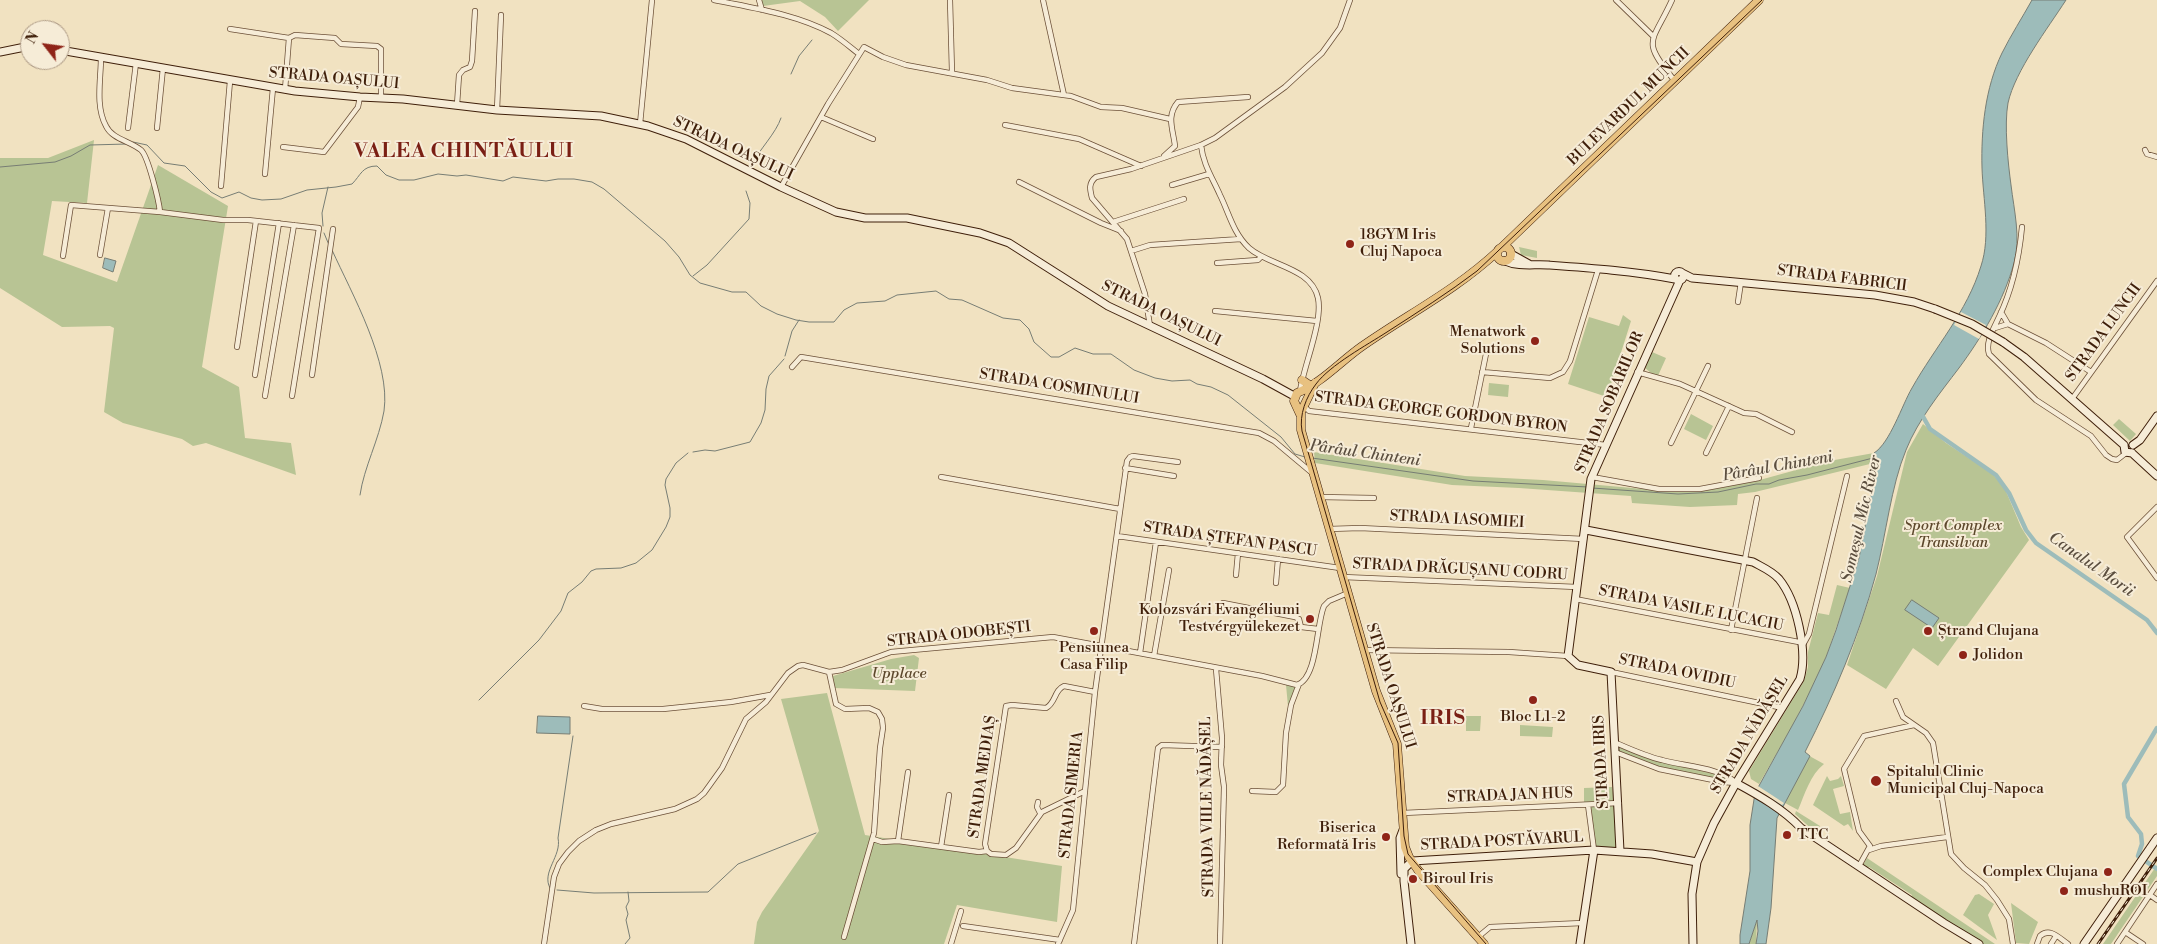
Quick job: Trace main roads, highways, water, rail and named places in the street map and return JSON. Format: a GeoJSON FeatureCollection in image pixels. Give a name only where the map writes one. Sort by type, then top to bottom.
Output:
{"type":"FeatureCollection","features":[{"type":"Feature","properties":{"kind":"main road","name":"BULEVARDUL MUNCII"},"geometry":{"type":"LineString","coordinates":[[1301,398],[1313,385],[1363,345],[1440,297],[1477,271],[1759,0]]}},
{"type":"Feature","properties":{"kind":"main road"},"geometry":{"type":"LineString","coordinates":[[0,52],[20,48]]}},
{"type":"Feature","properties":{"kind":"main road","name":"STRADA OAȘULUI"},"geometry":{"type":"LineString","coordinates":[[70,52],[285,90],[497,110],[601,116],[640,124],[686,139],[810,201],[853,216],[865,218],[907,218],[996,237],[1017,246],[1108,306],[1301,398],[1300,426],[1312,470],[1379,702],[1398,749],[1403,829],[1410,858]]}},
{"type":"Feature","properties":{"kind":"main road","name":"BULEVARDUL MUNCII"},"geometry":{"type":"LineString","coordinates":[[1511,253],[1517,233]]}},
{"type":"Feature","properties":{"kind":"main road"},"geometry":{"type":"LineString","coordinates":[[1508,249],[1511,253],[1504,261],[1498,258],[1500,250],[1508,249]]}},
{"type":"Feature","properties":{"kind":"main road","name":"STRADA FABRICII"},"geometry":{"type":"LineString","coordinates":[[1511,253],[1530,264]]}},
{"type":"Feature","properties":{"kind":"main road","name":"BULEVARDUL MUNCII"},"geometry":{"type":"LineString","coordinates":[[1477,271],[1504,261]]}},
{"type":"Feature","properties":{"kind":"main road","name":"STRADA FABRICII"},"geometry":{"type":"LineString","coordinates":[[1504,261],[1520,265],[1530,264],[1652,274],[1678,279],[1690,278],[1740,282],[1875,295],[1914,302],[1955,316],[2003,342],[2024,357],[2124,445],[2129,443],[2130,450]]}},
{"type":"Feature","properties":{"kind":"main road","name":"STRADA SOBARILOR"},"geometry":{"type":"LineString","coordinates":[[1568,656],[1586,530],[1591,480],[1678,279]]}},
{"type":"Feature","properties":{"kind":"main road"},"geometry":{"type":"LineString","coordinates":[[1302,380],[1313,385]]}},
{"type":"Feature","properties":{"kind":"main road"},"geometry":{"type":"LineString","coordinates":[[2157,416],[2140,440],[2130,450],[2157,476]]}},
{"type":"Feature","properties":{"kind":"main road","name":"STRADA NĂDĂȘEL"},"geometry":{"type":"LineString","coordinates":[[1586,530],[1745,559],[1770,571],[1784,586],[1794,610],[1802,643],[1803,668],[1800,679],[1736,783],[1714,823],[1697,862],[1692,894],[1693,944]]}},
{"type":"Feature","properties":{"kind":"main road","name":"STRADA OVIDIU"},"geometry":{"type":"LineString","coordinates":[[1568,656],[1578,665],[1611,672]]}},
{"type":"Feature","properties":{"kind":"main road","name":"STRADA IRIS"},"geometry":{"type":"LineString","coordinates":[[1611,672],[1620,851]]}},
{"type":"Feature","properties":{"kind":"main road"},"geometry":{"type":"LineString","coordinates":[[1736,783],[1782,810],[1801,828],[1944,923],[1979,944]]}},
{"type":"Feature","properties":{"kind":"main road"},"geometry":{"type":"LineString","coordinates":[[1403,829],[1400,838],[1400,862],[1401,876],[1404,881]]}},
{"type":"Feature","properties":{"kind":"main road"},"geometry":{"type":"LineString","coordinates":[[2084,944],[2157,838]]}},
{"type":"Feature","properties":{"kind":"main road"},"geometry":{"type":"LineString","coordinates":[[1580,944],[1594,850]]}},
{"type":"Feature","properties":{"kind":"main road","name":"STRADA POSTĂVARUL"},"geometry":{"type":"LineString","coordinates":[[1410,858],[1594,850],[1652,854],[1697,862]]}},
{"type":"Feature","properties":{"kind":"main road"},"geometry":{"type":"LineString","coordinates":[[1400,862],[1410,858]]}},
{"type":"Feature","properties":{"kind":"main road"},"geometry":{"type":"LineString","coordinates":[[1410,858],[1405,868],[1404,881],[1411,944]]}},
{"type":"Feature","properties":{"kind":"main road"},"geometry":{"type":"LineString","coordinates":[[1410,858],[1484,944]]}},
{"type":"Feature","properties":{"kind":"water"},"geometry":{"type":"Polygon","coordinates":[[[2032,0],[2066,0],[2017,77],[2008,103],[2006,122],[2007,144],[2017,234],[2016,253],[2010,277],[1984,331],[1923,417],[1906,450],[1893,495],[1876,574],[1854,643],[1836,687],[1805,752],[1810,756],[1777,818],[1771,908],[1766,944],[1756,944],[1757,920],[1749,944],[1740,944],[1750,871],[1750,825],[1755,793],[1803,706],[1826,657],[1836,630],[1859,558],[1876,469],[1874,453],[1885,441],[1912,388],[1968,299],[1981,266],[1986,242],[1982,168],[1985,109],[1996,66],[2032,0]]]}},
{"type":"Feature","properties":{"kind":"water"},"geometry":{"type":"Polygon","coordinates":[[[105,258],[116,261],[113,272],[103,268],[105,258]]]}},
{"type":"Feature","properties":{"kind":"water"},"geometry":{"type":"Polygon","coordinates":[[[1912,600],[1939,618],[1932,628],[1905,610],[1912,600]]]}},
{"type":"Feature","properties":{"kind":"water"},"geometry":{"type":"Polygon","coordinates":[[[538,716],[570,717],[570,734],[537,733],[538,716]]]}},
{"type":"Feature","properties":{"kind":"waterway"},"geometry":{"type":"LineString","coordinates":[[791,74],[799,56],[812,40]]}},
{"type":"Feature","properties":{"kind":"waterway"},"geometry":{"type":"LineString","coordinates":[[751,165],[781,118]]}},
{"type":"Feature","properties":{"kind":"waterway","name":"Pârâul Chinteni"},"geometry":{"type":"LineString","coordinates":[[133,142],[147,145],[164,163],[185,166],[211,192],[222,198],[239,192],[251,198],[262,200],[281,199],[307,190],[352,184],[365,169],[372,166],[377,166],[386,175],[399,180],[414,180],[438,174],[466,175],[503,181],[513,177],[546,181],[574,179],[592,182],[604,189],[665,241],[679,257],[690,275],[700,283],[732,292],[746,292],[761,306],[777,314],[809,322],[834,322],[844,310],[857,303],[885,301],[897,295],[936,291],[949,299],[962,300],[1003,318],[1020,320],[1029,329],[1034,342],[1051,357],[1059,357],[1075,348],[1093,354],[1111,354],[1134,370],[1155,378],[1172,381],[1190,380],[1197,384],[1211,387],[1228,395],[1281,437],[1295,454],[1305,457]]}},
{"type":"Feature","properties":{"kind":"waterway","name":"Pârâul Chinteni"},"geometry":{"type":"LineString","coordinates":[[0,167],[55,162],[71,156],[90,145],[127,144]]}},
{"type":"Feature","properties":{"kind":"waterway"},"geometry":{"type":"LineString","coordinates":[[323,226],[322,213],[328,187]]}},
{"type":"Feature","properties":{"kind":"waterway"},"geometry":{"type":"LineString","coordinates":[[693,276],[707,265],[749,219],[750,203],[746,191]]}},
{"type":"Feature","properties":{"kind":"waterway"},"geometry":{"type":"LineString","coordinates":[[324,233],[329,245]]}},
{"type":"Feature","properties":{"kind":"waterway"},"geometry":{"type":"LineString","coordinates":[[332,250],[368,329],[382,372],[385,392],[382,422],[360,495]]}},
{"type":"Feature","properties":{"kind":"waterway"},"geometry":{"type":"LineString","coordinates":[[785,356],[792,331],[799,320]]}},
{"type":"Feature","properties":{"kind":"waterway"},"geometry":{"type":"LineString","coordinates":[[693,452],[715,451],[750,442],[761,423],[765,410],[769,376],[784,359]]}},
{"type":"Feature","properties":{"kind":"waterway","name":"Canalul Morii"},"geometry":{"type":"LineString","coordinates":[[1921,413],[1930,429],[1996,475],[2009,493],[2026,530],[2036,543],[2147,620],[2157,633]]}},
{"type":"Feature","properties":{"kind":"waterway"},"geometry":{"type":"LineString","coordinates":[[479,700],[539,640],[561,611],[568,593],[582,582],[591,571],[621,568],[636,563],[652,550],[670,517],[665,485],[666,479],[676,463],[688,453]]}},
{"type":"Feature","properties":{"kind":"waterway","name":"Pârâul Chinteni"},"geometry":{"type":"LineString","coordinates":[[1312,458],[1473,481],[1588,487]]}},
{"type":"Feature","properties":{"kind":"waterway","name":"Pârâul Chinteni"},"geometry":{"type":"LineString","coordinates":[[1592,488],[1678,494],[1718,492],[1756,484],[1769,484],[1873,458]]}},
{"type":"Feature","properties":{"kind":"waterway","name":"Canalul Morii"},"geometry":{"type":"LineString","coordinates":[[2157,728],[2124,784],[2128,817],[2141,834],[2142,844],[2138,856],[2157,869]]}},
{"type":"Feature","properties":{"kind":"waterway"},"geometry":{"type":"LineString","coordinates":[[550,888],[548,876],[557,851],[573,736]]}},
{"type":"Feature","properties":{"kind":"waterway"},"geometry":{"type":"LineString","coordinates":[[557,890],[594,893],[708,892],[738,864],[816,833]]}},
{"type":"Feature","properties":{"kind":"waterway"},"geometry":{"type":"LineString","coordinates":[[625,944],[630,938],[626,920],[628,914],[626,907],[629,901],[628,892]]}},
{"type":"Feature","properties":{"kind":"tram line"},"geometry":{"type":"LineString","coordinates":[[1486,944],[1408,854],[1404,836],[1398,743],[1380,702],[1302,431],[1304,406],[1316,384],[1330,370],[1477,271],[1762,0]]}},
{"type":"Feature","properties":{"kind":"railway"},"geometry":{"type":"LineString","coordinates":[[2098,944],[2157,858]]}},
{"type":"Feature","properties":{"kind":"place","name":"18GYM Iris Cluj Napoca"},"geometry":{"type":"Point","coordinates":[1350,244]}},
{"type":"Feature","properties":{"kind":"place","name":"Menatwork Solutions"},"geometry":{"type":"Point","coordinates":[1535,341]}},
{"type":"Feature","properties":{"kind":"place","name":"Kolozsvári Evangéliumi Testvérgyülekezet"},"geometry":{"type":"Point","coordinates":[1310,619]}},
{"type":"Feature","properties":{"kind":"place","name":"Pensiunea Casa Filip"},"geometry":{"type":"Point","coordinates":[1094,631]}},
{"type":"Feature","properties":{"kind":"place","name":"Ștrand Clujana"},"geometry":{"type":"Point","coordinates":[1928,631]}},
{"type":"Feature","properties":{"kind":"place","name":"Jolidon"},"geometry":{"type":"Point","coordinates":[1963,655]}},
{"type":"Feature","properties":{"kind":"place","name":"Bloc L1-2"},"geometry":{"type":"Point","coordinates":[1533,700]}},
{"type":"Feature","properties":{"kind":"place","name":"Spitalul Clinic Municipal Cluj-Napoca"},"geometry":{"type":"Point","coordinates":[1876,781]}},
{"type":"Feature","properties":{"kind":"place","name":"TTC"},"geometry":{"type":"Point","coordinates":[1787,835]}},
{"type":"Feature","properties":{"kind":"place","name":"Biserica Reformată Iris"},"geometry":{"type":"Point","coordinates":[1386,837]}},
{"type":"Feature","properties":{"kind":"place","name":"Complex Clujana"},"geometry":{"type":"Point","coordinates":[2108,872]}},
{"type":"Feature","properties":{"kind":"place","name":"Biroul Iris"},"geometry":{"type":"Point","coordinates":[1413,879]}},
{"type":"Feature","properties":{"kind":"place","name":"mushuROI"},"geometry":{"type":"Point","coordinates":[2064,891]}},
{"type":"Feature","properties":{"kind":"district","name":"VALEA CHINTĂULUI"},"geometry":{"type":"Point","coordinates":[464,152]}},
{"type":"Feature","properties":{"kind":"district","name":"IRIS"},"geometry":{"type":"Point","coordinates":[1443,719]}},
{"type":"Feature","properties":{"kind":"water label","name":"Someşul Mic River"},"geometry":{"type":"Point","coordinates":[1862,519]}},
{"type":"Feature","properties":{"kind":"park label","name":"Sport Complex Transilvan"},"geometry":{"type":"Point","coordinates":[1953,534]}},
{"type":"Feature","properties":{"kind":"park label","name":"Upplace"},"geometry":{"type":"Point","coordinates":[899,674]}}]}
